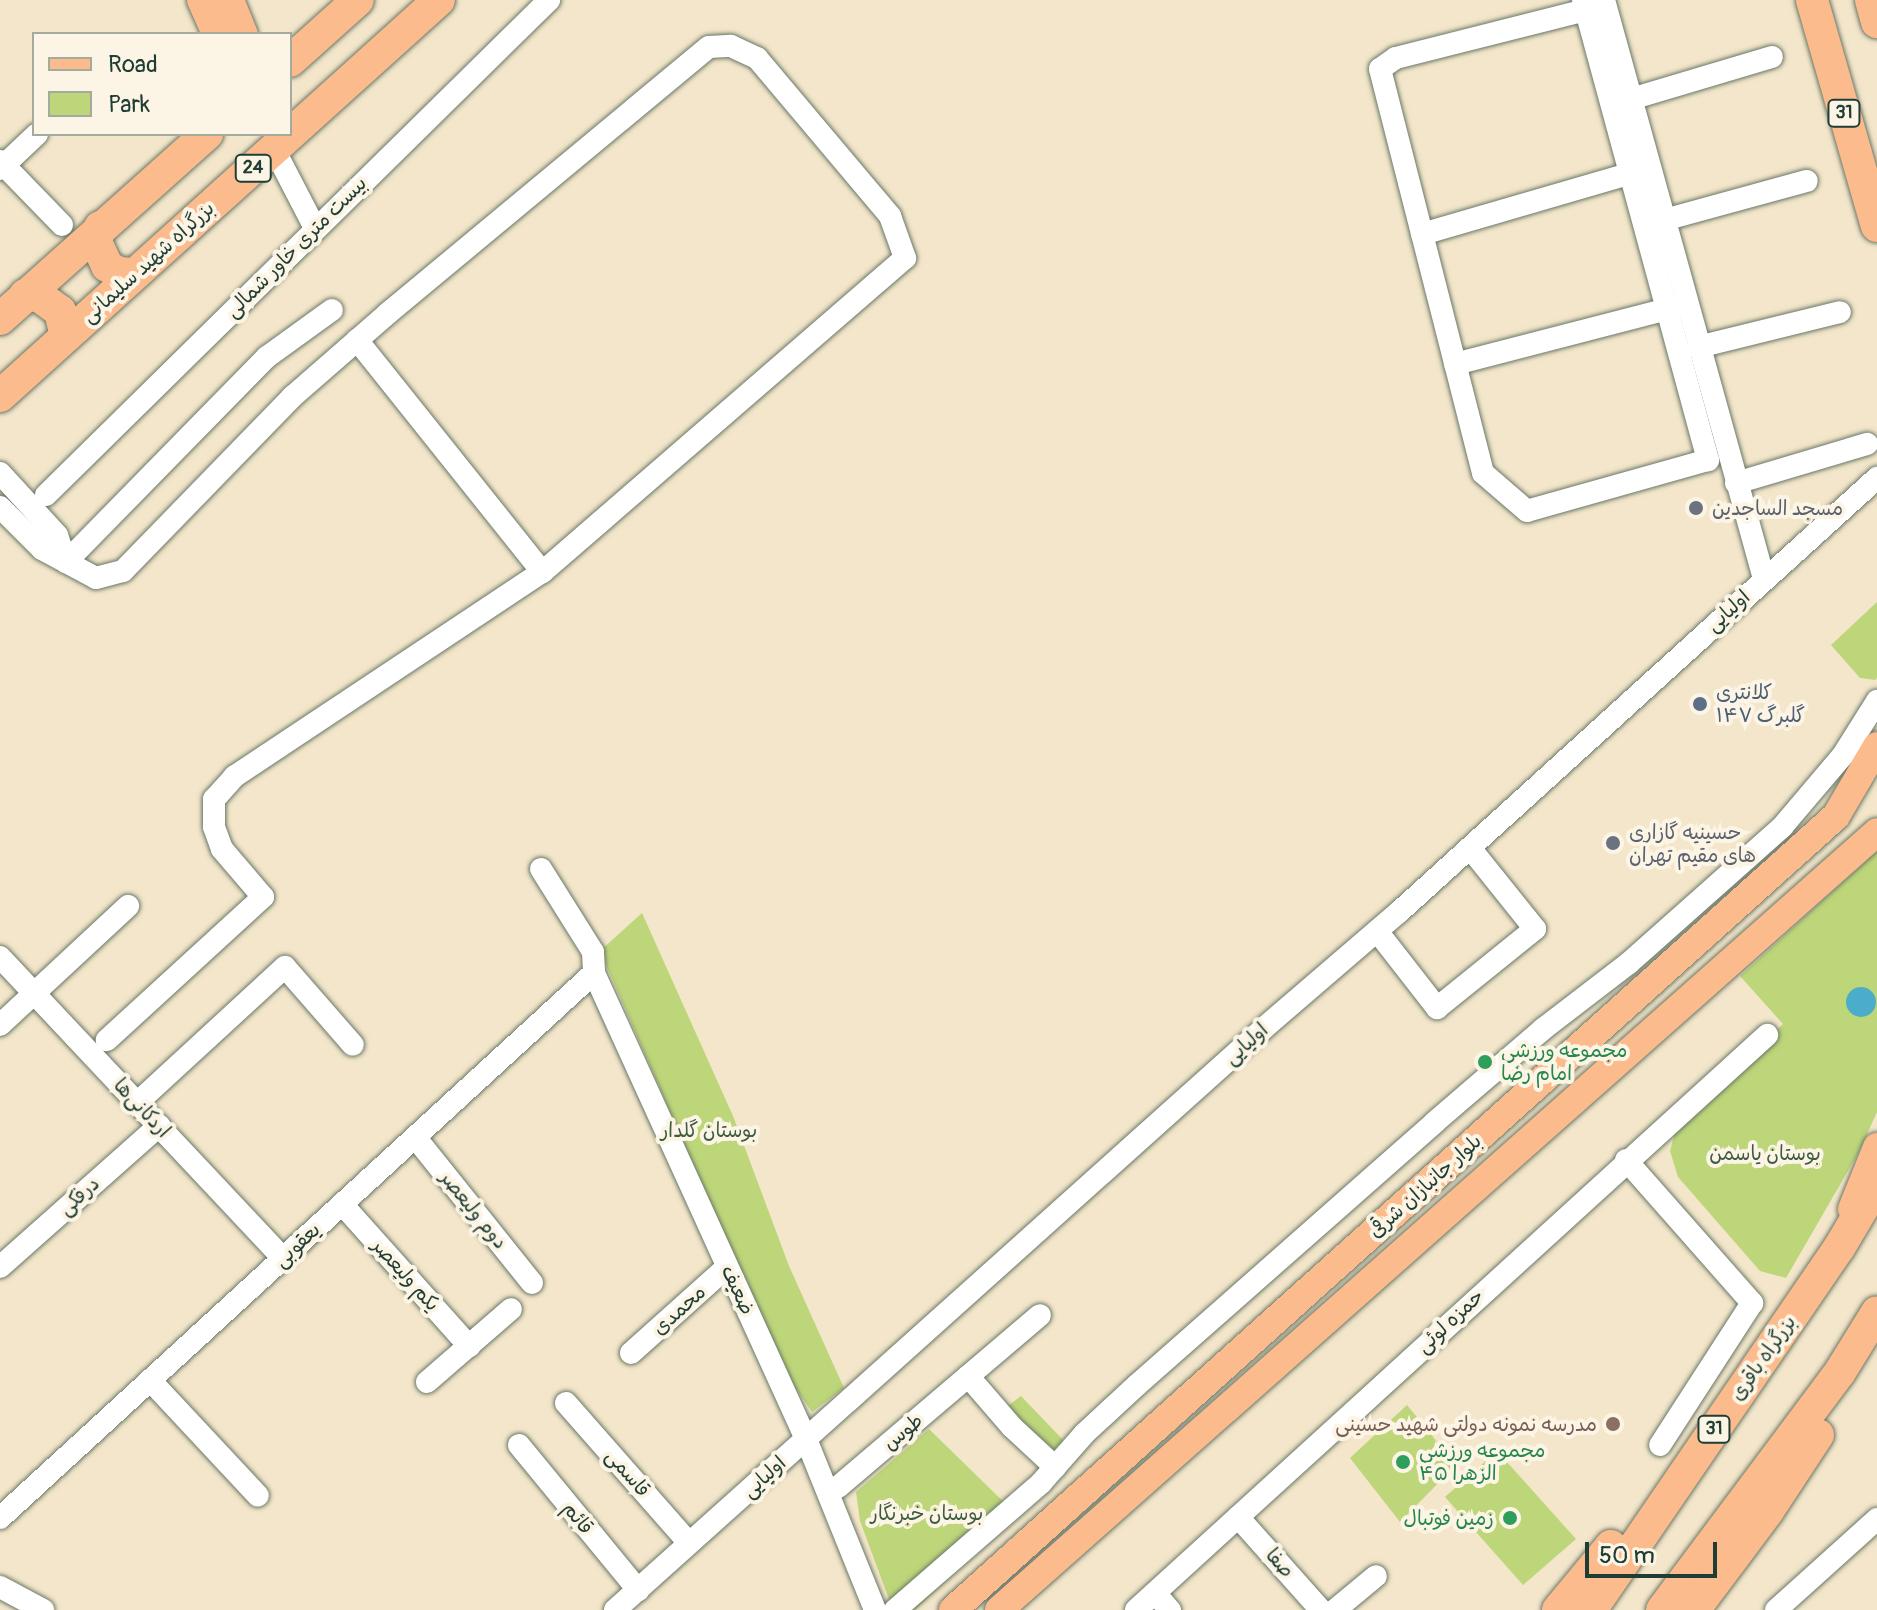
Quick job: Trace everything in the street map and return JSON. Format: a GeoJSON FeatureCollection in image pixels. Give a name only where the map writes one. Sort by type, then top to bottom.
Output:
{"type":"FeatureCollection","features":[{"type":"Feature","properties":{"kind":"highway"},"geometry":{"type":"LineString","coordinates":[[292,59],[358,0]]}},
{"type":"Feature","properties":{"kind":"highway","name":"بزرگراه شهید سلیمانی"},"geometry":{"type":"LineString","coordinates":[[292,133],[439,0]]}},
{"type":"Feature","properties":{"kind":"highway","name":"31"},"geometry":{"type":"LineString","coordinates":[[1812,0],[1877,226]]}},
{"type":"Feature","properties":{"kind":"highway"},"geometry":{"type":"LineString","coordinates":[[1871,0],[1877,22]]}},
{"type":"Feature","properties":{"kind":"highway"},"geometry":{"type":"LineString","coordinates":[[0,319],[205,136]]}},
{"type":"Feature","properties":{"kind":"highway","name":"بزرگراه شهید سلیمانی"},"geometry":{"type":"LineString","coordinates":[[0,396],[288,136]]}},
{"type":"Feature","properties":{"kind":"highway"},"geometry":{"type":"LineString","coordinates":[[100,227],[96,242],[107,266],[119,273],[134,274]]}},
{"type":"Feature","properties":{"kind":"highway"},"geometry":{"type":"LineString","coordinates":[[25,295],[39,296],[60,311],[66,336]]}},
{"type":"Feature","properties":{"kind":"highway","name":"بزرگراه باقری"},"geometry":{"type":"LineString","coordinates":[[1591,1610],[1839,1248],[1877,1184]]}},
{"type":"Feature","properties":{"kind":"highway"},"geometry":{"type":"LineString","coordinates":[[1662,1610],[1840,1372],[1877,1312]]}},
{"type":"Feature","properties":{"kind":"highway"},"geometry":{"type":"LineString","coordinates":[[1558,1610],[1604,1556],[1709,1409],[1782,1331]]}},
{"type":"Feature","properties":{"kind":"highway"},"geometry":{"type":"LineString","coordinates":[[1694,1610],[1813,1444],[1829,1410],[1840,1372]]}},
{"type":"Feature","properties":{"kind":"main road"},"geometry":{"type":"LineString","coordinates":[[201,0],[215,32]]}},
{"type":"Feature","properties":{"kind":"main road"},"geometry":{"type":"LineString","coordinates":[[230,0],[243,32]]}},
{"type":"Feature","properties":{"kind":"main road","name":"بلوار جانبازان شرقی"},"geometry":{"type":"LineString","coordinates":[[953,1610],[1836,816],[1877,746]]}},
{"type":"Feature","properties":{"kind":"main road"},"geometry":{"type":"LineString","coordinates":[[1849,796],[1877,769]]}},
{"type":"Feature","properties":{"kind":"main road","name":"بلوار جانبازان شرقی"},"geometry":{"type":"LineString","coordinates":[[999,1610],[1877,832]]}},
{"type":"Feature","properties":{"kind":"main road"},"geometry":{"type":"LineString","coordinates":[[1839,1248],[1877,1147]]}},
{"type":"Feature","properties":{"kind":"street","name":"بیست متری خاور شمالی"},"geometry":{"type":"LineString","coordinates":[[46,495],[549,0]]}},
{"type":"Feature","properties":{"kind":"street"},"geometry":{"type":"LineString","coordinates":[[1591,3],[1631,99],[1640,171],[1664,220],[1708,460],[1527,511],[1483,473],[1380,69],[1396,58],[1591,3]]}},
{"type":"Feature","properties":{"kind":"street"},"geometry":{"type":"LineString","coordinates":[[1591,3],[1678,306],[1698,347],[1764,579]]}},
{"type":"Feature","properties":{"kind":"street"},"geometry":{"type":"LineString","coordinates":[[0,507],[42,549],[96,578],[123,571],[292,397],[709,47],[731,46],[757,58],[890,216],[905,258],[542,572],[235,776],[214,799],[214,827],[222,849],[263,897],[107,1040]]}},
{"type":"Feature","properties":{"kind":"street"},"geometry":{"type":"LineString","coordinates":[[1631,99],[1772,57]]}},
{"type":"Feature","properties":{"kind":"street"},"geometry":{"type":"LineString","coordinates":[[35,136],[1,165],[62,225]]}},
{"type":"Feature","properties":{"kind":"street"},"geometry":{"type":"LineString","coordinates":[[274,149],[315,228]]}},
{"type":"Feature","properties":{"kind":"street"},"geometry":{"type":"LineString","coordinates":[[1422,234],[1640,171]]}},
{"type":"Feature","properties":{"kind":"street"},"geometry":{"type":"LineString","coordinates":[[1664,220],[1807,181]]}},
{"type":"Feature","properties":{"kind":"street"},"geometry":{"type":"LineString","coordinates":[[1455,364],[1678,306]]}},
{"type":"Feature","properties":{"kind":"street"},"geometry":{"type":"LineString","coordinates":[[66,562],[267,357],[332,310]]}},
{"type":"Feature","properties":{"kind":"street"},"geometry":{"type":"LineString","coordinates":[[1698,347],[1840,312]]}},
{"type":"Feature","properties":{"kind":"street"},"geometry":{"type":"LineString","coordinates":[[357,340],[542,572]]}},
{"type":"Feature","properties":{"kind":"street"},"geometry":{"type":"LineString","coordinates":[[1736,483],[1867,444]]}},
{"type":"Feature","properties":{"kind":"street"},"geometry":{"type":"LineString","coordinates":[[0,473],[57,535],[66,562]]}},
{"type":"Feature","properties":{"kind":"street","name":"اولیایی"},"geometry":{"type":"LineString","coordinates":[[615,1610],[806,1439],[1135,1155],[1877,478]]}},
{"type":"Feature","properties":{"kind":"street"},"geometry":{"type":"LineString","coordinates":[[895,1610],[1055,1467],[1095,1424],[1244,1286],[1483,1080],[1638,955],[1792,814],[1843,755],[1877,701]]}},
{"type":"Feature","properties":{"kind":"street"},"geometry":{"type":"LineString","coordinates":[[1792,814],[1814,836]]}},
{"type":"Feature","properties":{"kind":"street"},"geometry":{"type":"LineString","coordinates":[[1377,931],[1437,1008],[1535,929],[1470,848]]}},
{"type":"Feature","properties":{"kind":"street","name":"ضعیف"},"geometry":{"type":"LineString","coordinates":[[541,869],[593,952],[594,973],[806,1439],[875,1610]]}},
{"type":"Feature","properties":{"kind":"street"},"geometry":{"type":"LineString","coordinates":[[0,1025],[128,906]]}},
{"type":"Feature","properties":{"kind":"street","name":"اردکانی‌ها"},"geometry":{"type":"LineString","coordinates":[[0,957],[283,1258]]}},
{"type":"Feature","properties":{"kind":"street"},"geometry":{"type":"LineString","coordinates":[[137,1103],[285,967],[353,1045]]}},
{"type":"Feature","properties":{"kind":"street","name":"یعقوبی"},"geometry":{"type":"LineString","coordinates":[[4,1508],[150,1380],[594,973]]}},
{"type":"Feature","properties":{"kind":"street","name":"حمزه لوئی"},"geometry":{"type":"LineString","coordinates":[[1136,1610],[1626,1160],[1767,1035]]}},
{"type":"Feature","properties":{"kind":"street","name":"درفکی"},"geometry":{"type":"LineString","coordinates":[[0,1267],[159,1126]]}},
{"type":"Feature","properties":{"kind":"street","name":"دوم ولیعصر"},"geometry":{"type":"LineString","coordinates":[[415,1137],[532,1283]]}},
{"type":"Feature","properties":{"kind":"street"},"geometry":{"type":"LineString","coordinates":[[1626,1160],[1752,1303],[1660,1445]]}},
{"type":"Feature","properties":{"kind":"street","name":"یکم ولیعصر"},"geometry":{"type":"LineString","coordinates":[[342,1204],[469,1346]]}},
{"type":"Feature","properties":{"kind":"street","name":"محمدی"},"geometry":{"type":"LineString","coordinates":[[631,1353],[727,1267]]}},
{"type":"Feature","properties":{"kind":"street"},"geometry":{"type":"LineString","coordinates":[[427,1382],[511,1309]]}},
{"type":"Feature","properties":{"kind":"street","name":"طوس"},"geometry":{"type":"LineString","coordinates":[[838,1487],[1040,1315]]}},
{"type":"Feature","properties":{"kind":"street"},"geometry":{"type":"LineString","coordinates":[[968,1376],[1012,1427],[1055,1467]]}},
{"type":"Feature","properties":{"kind":"street"},"geometry":{"type":"LineString","coordinates":[[150,1380],[258,1496]]}},
{"type":"Feature","properties":{"kind":"street","name":"قاسمی"},"geometry":{"type":"LineString","coordinates":[[566,1403],[689,1543]]}},
{"type":"Feature","properties":{"kind":"street","name":"قائم"},"geometry":{"type":"LineString","coordinates":[[519,1445],[638,1590]]}},
{"type":"Feature","properties":{"kind":"street","name":"صفا"},"geometry":{"type":"LineString","coordinates":[[1238,1517],[1321,1610]]}},
{"type":"Feature","properties":{"kind":"street"},"geometry":{"type":"LineString","coordinates":[[1783,1608],[1877,1519]]}},
{"type":"Feature","properties":{"kind":"street"},"geometry":{"type":"LineString","coordinates":[[1335,1610],[1376,1576]]}},
{"type":"Feature","properties":{"kind":"street"},"geometry":{"type":"LineString","coordinates":[[0,1587],[43,1610]]}},
{"type":"Feature","properties":{"kind":"street"},"geometry":{"type":"LineString","coordinates":[[1155,1593],[1170,1610]]}},
{"type":"Feature","properties":{"kind":"green space"},"geometry":{"type":"Polygon","coordinates":[[[1877,602],[1876,680],[1860,678],[1831,645],[1877,602]]]}},
{"type":"Feature","properties":{"kind":"green space","name":"بوستان یاسمن"},"geometry":{"type":"Polygon","coordinates":[[[1877,851],[1877,1112],[1859,1152],[1786,1278],[1760,1271],[1678,1177],[1670,1151],[1677,1125],[1783,1024],[1740,976],[1877,851]]]}},
{"type":"Feature","properties":{"kind":"green space","name":"بوستان گلدار"},"geometry":{"type":"Polygon","coordinates":[[[642,913],[733,1116],[789,1266],[844,1388],[812,1412],[784,1372],[600,951],[642,913]]]}},
{"type":"Feature","properties":{"kind":"green space"},"geometry":{"type":"Polygon","coordinates":[[[1021,1396],[1064,1441],[1048,1454],[1004,1409],[1021,1396]]]}},
{"type":"Feature","properties":{"kind":"green space","name":"مجموعه ورزشی الزهرا ۴۵"},"geometry":{"type":"Polygon","coordinates":[[[1407,1405],[1456,1465],[1400,1522],[1350,1458],[1407,1405]]]}},
{"type":"Feature","properties":{"kind":"green space","name":"بوستان خبرنگار"},"geometry":{"type":"Polygon","coordinates":[[[929,1429],[1017,1515],[915,1610],[893,1610],[860,1521],[856,1492],[929,1429]]]}},
{"type":"Feature","properties":{"kind":"green space","name":"زمین فوتبال"},"geometry":{"type":"Polygon","coordinates":[[[1497,1451],[1576,1539],[1523,1585],[1445,1497],[1497,1451]]]}},
{"type":"Feature","properties":{"kind":"water"},"geometry":{"type":"Polygon","coordinates":[[[1861,987],[1872,991],[1876,1002],[1872,1013],[1861,1017],[1850,1013],[1846,1002],[1850,991],[1861,987]]]}},
{"type":"Feature","properties":{"kind":"place","name":"مسجد الساجدین"},"geometry":{"type":"Point","coordinates":[1696,508]}},
{"type":"Feature","properties":{"kind":"place","name":"کلانتری ۱۴۷ گلبرگ"},"geometry":{"type":"Point","coordinates":[1700,704]}},
{"type":"Feature","properties":{"kind":"place","name":"حسینیه گازاری های مقیم تهران"},"geometry":{"type":"Point","coordinates":[1613,843]}},
{"type":"Feature","properties":{"kind":"place","name":"مجموعه ورزشی امام رضا"},"geometry":{"type":"Point","coordinates":[1485,1062]}},
{"type":"Feature","properties":{"kind":"place","name":"مدرسه نمونه دولتی شهید حسینی"},"geometry":{"type":"Point","coordinates":[1613,1424]}},
{"type":"Feature","properties":{"kind":"place","name":"مجموعه ورزشی الزهرا ۴۵"},"geometry":{"type":"Point","coordinates":[1403,1462]}},
{"type":"Feature","properties":{"kind":"place","name":"زمین فوتبال"},"geometry":{"type":"Point","coordinates":[1510,1518]}}]}
